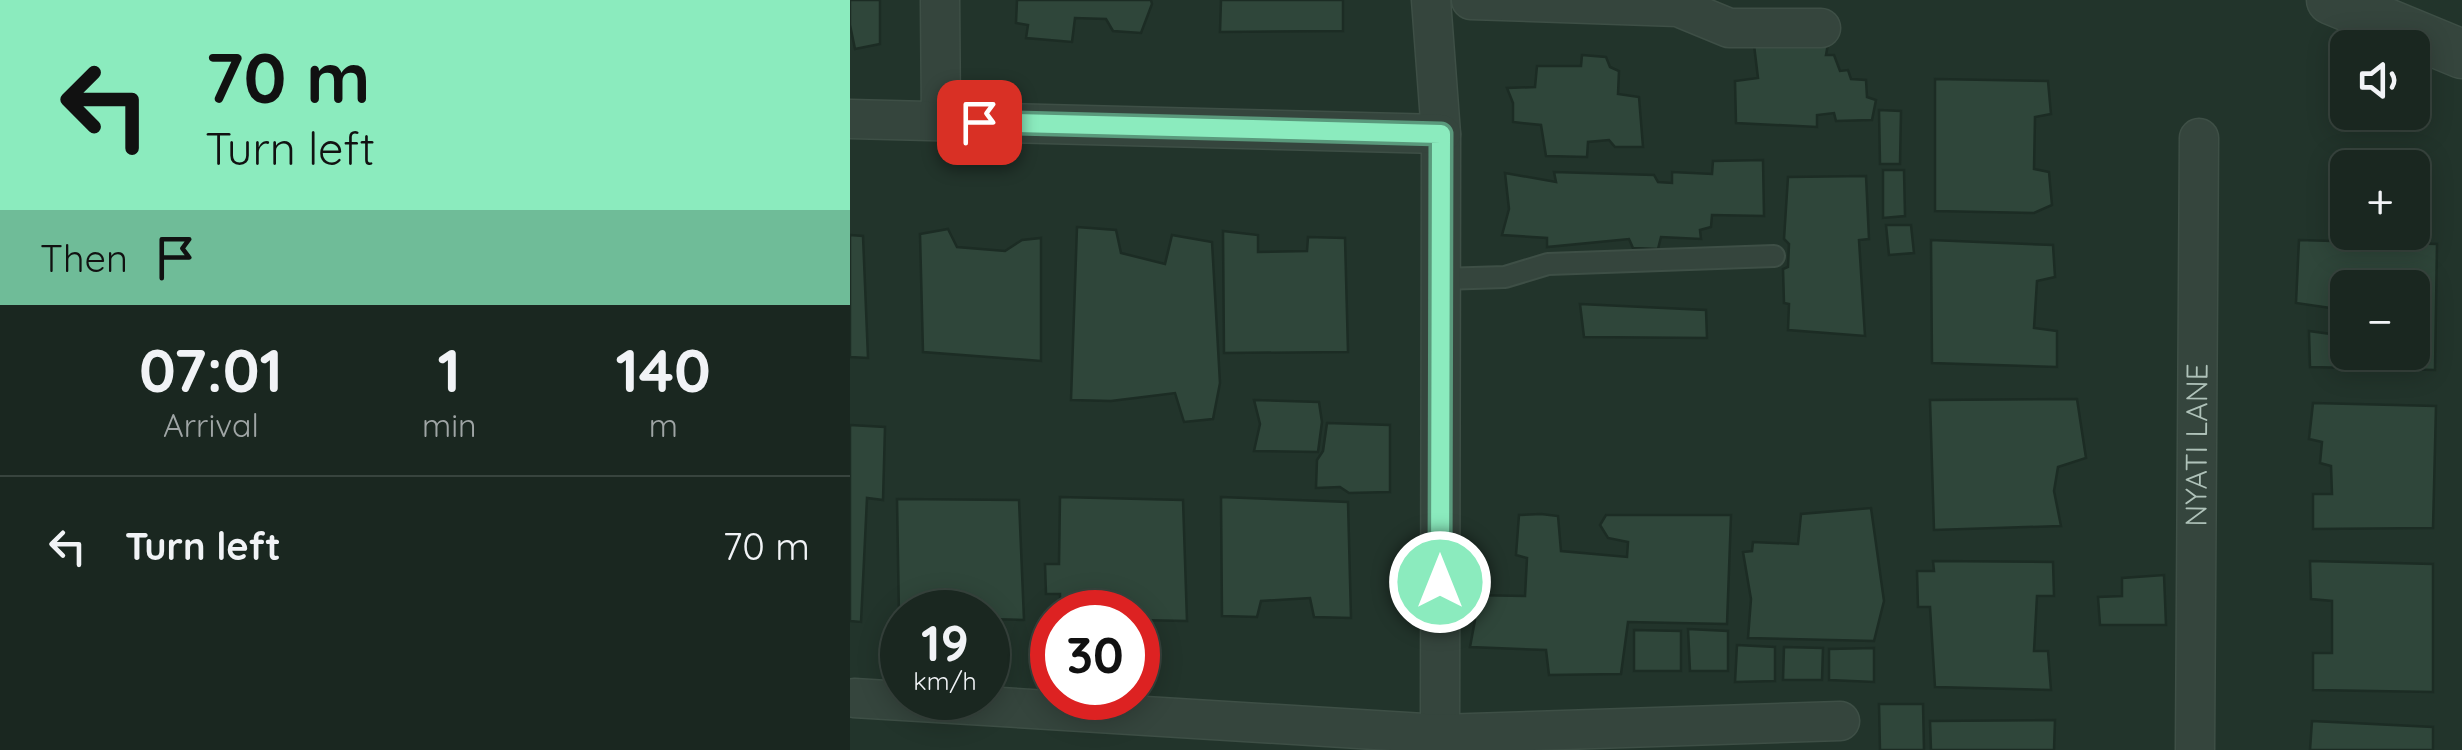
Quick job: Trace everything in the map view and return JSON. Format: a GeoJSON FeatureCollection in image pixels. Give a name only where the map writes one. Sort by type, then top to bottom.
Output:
{"type":"FeatureCollection","features":[{"type":"Feature","properties":{"kind":"street"},"geometry":{"type":"LineString","coordinates":[[940,0],[941,121]]}},
{"type":"Feature","properties":{"kind":"street"},"geometry":{"type":"LineString","coordinates":[[1431,0],[1441,134],[1440,734]]}},
{"type":"Feature","properties":{"kind":"street"},"geometry":{"type":"LineString","coordinates":[[1471,0],[1678,7],[1729,28],[1822,28]]}},
{"type":"Feature","properties":{"kind":"street"},"geometry":{"type":"LineString","coordinates":[[2331,0],[2462,54]]}},
{"type":"Feature","properties":{"kind":"street"},"geometry":{"type":"LineString","coordinates":[[850,119],[1441,134]]}},
{"type":"Feature","properties":{"kind":"street","name":"NYATI LANE"},"geometry":{"type":"LineString","coordinates":[[2195,750],[2199,138]]}},
{"type":"Feature","properties":{"kind":"street"},"geometry":{"type":"LineString","coordinates":[[854,698],[1440,734],[1840,721]]}},
{"type":"Feature","properties":{"kind":"lane"},"geometry":{"type":"LineString","coordinates":[[1441,280],[1505,277],[1548,264],[1774,256]]}},
{"type":"Feature","properties":{"kind":"building"},"geometry":{"type":"Polygon","coordinates":[[[850,0],[880,0],[880,44],[855,49],[850,0]]]}},
{"type":"Feature","properties":{"kind":"building"},"geometry":{"type":"Polygon","coordinates":[[[1017,0],[1151,0],[1152,4],[1141,33],[1113,31],[1106,19],[1075,18],[1072,42],[1026,38],[1028,25],[1016,23],[1017,0]]]}},
{"type":"Feature","properties":{"kind":"building"},"geometry":{"type":"Polygon","coordinates":[[[1221,0],[1343,0],[1343,31],[1220,32],[1221,0]]]}},
{"type":"Feature","properties":{"kind":"building"},"geometry":{"type":"Polygon","coordinates":[[[1828,44],[1826,55],[1834,55],[1840,71],[1848,70],[1851,79],[1866,80],[1867,97],[1876,100],[1872,120],[1836,121],[1834,113],[1817,115],[1817,127],[1736,123],[1735,81],[1758,78],[1754,45],[1828,44]]]}},
{"type":"Feature","properties":{"kind":"building"},"geometry":{"type":"Polygon","coordinates":[[[1582,55],[1606,57],[1610,67],[1619,71],[1618,94],[1639,97],[1643,147],[1615,147],[1609,140],[1588,142],[1587,157],[1546,156],[1541,125],[1513,122],[1513,103],[1507,88],[1535,87],[1537,66],[1581,66],[1582,55]]]}},
{"type":"Feature","properties":{"kind":"building"},"geometry":{"type":"Polygon","coordinates":[[[1935,79],[2048,81],[2051,114],[2035,117],[2034,169],[2049,172],[2052,205],[2034,213],[1935,211],[1935,79]]]}},
{"type":"Feature","properties":{"kind":"building"},"geometry":{"type":"Polygon","coordinates":[[[1879,110],[1901,111],[1900,164],[1880,164],[1879,110]]]}},
{"type":"Feature","properties":{"kind":"building"},"geometry":{"type":"Polygon","coordinates":[[[1763,160],[1764,216],[1712,215],[1711,227],[1700,230],[1701,239],[1661,237],[1658,249],[1633,248],[1629,239],[1547,247],[1547,238],[1502,235],[1509,209],[1505,173],[1556,182],[1554,172],[1654,175],[1658,182],[1672,183],[1672,172],[1712,174],[1713,161],[1763,160]]]}},
{"type":"Feature","properties":{"kind":"building"},"geometry":{"type":"Polygon","coordinates":[[[1883,170],[1904,170],[1905,216],[1883,218],[1883,170]]]}},
{"type":"Feature","properties":{"kind":"building"},"geometry":{"type":"Polygon","coordinates":[[[1866,176],[1869,239],[1859,240],[1865,336],[1788,330],[1789,304],[1784,303],[1783,269],[1788,267],[1789,244],[1784,239],[1788,177],[1866,176]]]}},
{"type":"Feature","properties":{"kind":"building"},"geometry":{"type":"Polygon","coordinates":[[[1886,225],[1911,225],[1914,253],[1889,255],[1886,225]]]}},
{"type":"Feature","properties":{"kind":"building"},"geometry":{"type":"Polygon","coordinates":[[[1077,227],[1116,230],[1121,253],[1165,264],[1172,235],[1212,242],[1220,383],[1213,419],[1184,422],[1175,393],[1111,401],[1071,400],[1077,227]]]}},
{"type":"Feature","properties":{"kind":"building"},"geometry":{"type":"Polygon","coordinates":[[[948,229],[957,247],[1005,251],[1022,240],[1041,238],[1041,361],[923,352],[920,234],[948,229]]]}},
{"type":"Feature","properties":{"kind":"building"},"geometry":{"type":"Polygon","coordinates":[[[1223,231],[1258,235],[1258,252],[1307,251],[1308,237],[1345,238],[1348,352],[1224,353],[1223,231]]]}},
{"type":"Feature","properties":{"kind":"building"},"geometry":{"type":"Polygon","coordinates":[[[850,235],[863,236],[868,358],[850,357],[850,235]]]}},
{"type":"Feature","properties":{"kind":"building"},"geometry":{"type":"Polygon","coordinates":[[[1931,240],[2053,245],[2055,277],[2037,281],[2034,328],[2057,331],[2057,367],[1932,363],[1931,240]]]}},
{"type":"Feature","properties":{"kind":"building"},"geometry":{"type":"Polygon","coordinates":[[[2299,240],[2330,241],[2330,250],[2430,250],[2430,244],[2437,244],[2435,370],[2430,370],[2430,270],[2330,270],[2330,308],[2296,303],[2299,240]]]}},
{"type":"Feature","properties":{"kind":"building"},"geometry":{"type":"Polygon","coordinates":[[[1580,304],[1706,310],[1707,338],[1584,337],[1580,304]]]}},
{"type":"Feature","properties":{"kind":"building"},"geometry":{"type":"Polygon","coordinates":[[[2309,331],[2330,334],[2330,367],[2310,367],[2309,331]]]}},
{"type":"Feature","properties":{"kind":"building"},"geometry":{"type":"Polygon","coordinates":[[[2077,399],[2086,458],[2058,467],[2054,491],[2061,526],[1934,530],[1930,400],[2077,399]]]}},
{"type":"Feature","properties":{"kind":"building"},"geometry":{"type":"Polygon","coordinates":[[[1254,400],[1319,402],[1322,422],[1318,452],[1254,451],[1260,424],[1254,400]]]}},
{"type":"Feature","properties":{"kind":"building"},"geometry":{"type":"Polygon","coordinates":[[[2313,403],[2436,406],[2433,528],[2313,529],[2313,494],[2332,494],[2331,466],[2320,463],[2322,442],[2309,439],[2313,403]]]}},
{"type":"Feature","properties":{"kind":"building"},"geometry":{"type":"Polygon","coordinates":[[[1327,423],[1390,425],[1390,492],[1349,493],[1340,487],[1316,488],[1317,460],[1323,451],[1327,423]]]}},
{"type":"Feature","properties":{"kind":"building"},"geometry":{"type":"Polygon","coordinates":[[[850,425],[885,427],[883,500],[867,498],[861,622],[850,621],[850,425]]]}},
{"type":"Feature","properties":{"kind":"building"},"geometry":{"type":"Polygon","coordinates":[[[1060,497],[1183,500],[1187,621],[1160,620],[1160,590],[1046,590],[1045,564],[1059,564],[1060,497]]]}},
{"type":"Feature","properties":{"kind":"building"},"geometry":{"type":"Polygon","coordinates":[[[1221,497],[1348,502],[1351,618],[1314,617],[1310,598],[1261,601],[1257,617],[1222,616],[1221,497]]]}},
{"type":"Feature","properties":{"kind":"building"},"geometry":{"type":"Polygon","coordinates":[[[897,499],[1019,500],[1024,620],[1010,620],[1010,590],[899,590],[897,499]]]}},
{"type":"Feature","properties":{"kind":"building"},"geometry":{"type":"Polygon","coordinates":[[[1871,508],[1884,601],[1874,641],[1748,638],[1751,599],[1743,552],[1752,551],[1753,542],[1798,544],[1801,514],[1871,508]]]}},
{"type":"Feature","properties":{"kind":"building"},"geometry":{"type":"Polygon","coordinates":[[[1519,515],[1558,516],[1561,551],[1627,557],[1628,542],[1608,538],[1600,525],[1606,515],[1731,515],[1727,624],[1628,622],[1621,674],[1549,675],[1546,650],[1470,647],[1475,620],[1469,595],[1525,596],[1527,558],[1516,555],[1519,515]]]}},
{"type":"Feature","properties":{"kind":"building"},"geometry":{"type":"Polygon","coordinates":[[[1933,561],[2053,562],[2054,596],[2037,596],[2034,651],[2048,651],[2051,690],[1935,687],[1930,607],[1918,607],[1917,571],[1934,571],[1933,561]]]}},
{"type":"Feature","properties":{"kind":"building"},"geometry":{"type":"Polygon","coordinates":[[[2310,561],[2433,564],[2433,692],[2313,690],[2313,653],[2332,653],[2332,601],[2311,599],[2310,561]]]}},
{"type":"Feature","properties":{"kind":"building"},"geometry":{"type":"Polygon","coordinates":[[[2164,575],[2166,625],[2100,625],[2098,597],[2122,596],[2122,578],[2164,575]]]}},
{"type":"Feature","properties":{"kind":"building"},"geometry":{"type":"Polygon","coordinates":[[[1688,629],[1728,631],[1728,671],[1690,671],[1688,629]]]}},
{"type":"Feature","properties":{"kind":"building"},"geometry":{"type":"Polygon","coordinates":[[[1634,630],[1681,631],[1681,671],[1634,671],[1634,630]]]}},
{"type":"Feature","properties":{"kind":"building"},"geometry":{"type":"Polygon","coordinates":[[[1737,645],[1775,647],[1775,681],[1735,682],[1737,645]]]}},
{"type":"Feature","properties":{"kind":"building"},"geometry":{"type":"Polygon","coordinates":[[[1784,647],[1823,648],[1822,680],[1783,680],[1784,647]]]}},
{"type":"Feature","properties":{"kind":"building"},"geometry":{"type":"Polygon","coordinates":[[[1874,648],[1874,682],[1829,680],[1829,649],[1874,648]]]}},
{"type":"Feature","properties":{"kind":"building"},"geometry":{"type":"Polygon","coordinates":[[[1879,704],[1923,704],[1924,750],[1880,750],[1879,704]]]}},
{"type":"Feature","properties":{"kind":"building"},"geometry":{"type":"Polygon","coordinates":[[[2055,720],[2054,750],[1931,750],[1930,721],[2055,720]]]}},
{"type":"Feature","properties":{"kind":"building"},"geometry":{"type":"Polygon","coordinates":[[[2312,721],[2433,727],[2433,750],[2310,750],[2312,721]]]}},
{"type":"Feature","properties":{"kind":"route"},"geometry":{"type":"LineString","coordinates":[[979,122],[1441,134],[1440,582]]}}]}
